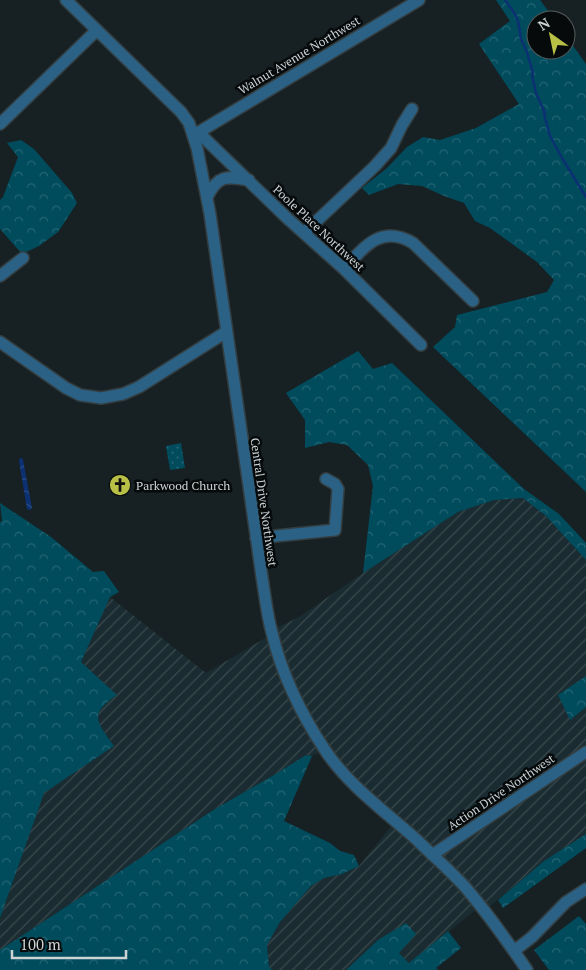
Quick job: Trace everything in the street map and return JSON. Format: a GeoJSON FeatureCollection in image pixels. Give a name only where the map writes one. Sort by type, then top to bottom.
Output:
{"type":"FeatureCollection","features":[{"type":"Feature","properties":{"kind":"street","name":"Central Drive Northwest"},"geometry":{"type":"LineString","coordinates":[[66,0],[180,112],[196,133],[207,197],[256,538],[272,634],[285,677],[304,716],[335,763],[361,791],[432,855],[464,887],[483,908],[527,970]]}},
{"type":"Feature","properties":{"kind":"street","name":"Walnut Avenue Northwest"},"geometry":{"type":"LineString","coordinates":[[196,133],[419,0]]}},
{"type":"Feature","properties":{"kind":"street"},"geometry":{"type":"LineString","coordinates":[[0,124],[97,30]]}},
{"type":"Feature","properties":{"kind":"street"},"geometry":{"type":"LineString","coordinates":[[304,233],[375,166],[391,148],[402,124],[412,109]]}},
{"type":"Feature","properties":{"kind":"street","name":"Poole Place Northwest"},"geometry":{"type":"LineString","coordinates":[[196,133],[344,269],[421,345]]}},
{"type":"Feature","properties":{"kind":"street"},"geometry":{"type":"LineString","coordinates":[[207,197],[212,187],[222,179],[249,180]]}},
{"type":"Feature","properties":{"kind":"street"},"geometry":{"type":"LineString","coordinates":[[344,269],[365,246],[376,238],[397,236],[413,243],[473,301]]}},
{"type":"Feature","properties":{"kind":"street"},"geometry":{"type":"LineString","coordinates":[[0,276],[23,258]]}},
{"type":"Feature","properties":{"kind":"street"},"geometry":{"type":"LineString","coordinates":[[0,342],[73,392],[86,397],[101,398],[123,394],[139,387],[226,332]]}},
{"type":"Feature","properties":{"kind":"street"},"geometry":{"type":"LineString","coordinates":[[256,538],[335,530],[338,489],[335,484],[326,479]]}},
{"type":"Feature","properties":{"kind":"street","name":"Action Drive Northwest"},"geometry":{"type":"LineString","coordinates":[[432,855],[586,752]]}},
{"type":"Feature","properties":{"kind":"street"},"geometry":{"type":"LineString","coordinates":[[514,951],[532,937],[566,902],[586,889]]}},
{"type":"Feature","properties":{"kind":"shaded area"},"geometry":{"type":"Polygon","coordinates":[[[523,498],[546,516],[586,560],[586,834],[544,861],[489,907],[430,845],[340,761],[310,718],[293,681],[276,628],[299,617],[458,512],[494,500],[523,498]]]}},
{"type":"Feature","properties":{"kind":"shaded area"},"geometry":{"type":"Polygon","coordinates":[[[110,597],[206,673],[267,637],[287,696],[319,752],[312,756],[306,755],[215,809],[0,950],[0,918],[44,792],[114,746],[99,725],[98,713],[106,703],[117,695],[81,662],[110,597]]]}},
{"type":"Feature","properties":{"kind":"shaded area"},"geometry":{"type":"Polygon","coordinates":[[[392,825],[429,858],[477,909],[409,963],[378,940],[346,970],[272,970],[269,966],[267,945],[280,922],[311,886],[324,878],[342,874],[359,866],[392,825]]]}},
{"type":"Feature","properties":{"kind":"green space"},"geometry":{"type":"Polygon","coordinates":[[[496,0],[540,0],[548,10],[526,10],[526,60],[576,60],[576,50],[586,64],[586,492],[433,347],[455,327],[457,315],[547,292],[554,280],[537,262],[490,228],[475,221],[464,203],[422,186],[398,184],[369,195],[362,188],[387,168],[407,147],[423,137],[440,140],[476,128],[519,104],[479,44],[510,21],[496,0]]]}},
{"type":"Feature","properties":{"kind":"green space"},"geometry":{"type":"Polygon","coordinates":[[[21,140],[34,149],[72,193],[77,203],[58,232],[39,246],[22,254],[0,229],[0,200],[3,197],[18,157],[7,143],[21,140]]]}},
{"type":"Feature","properties":{"kind":"green space"},"geometry":{"type":"Polygon","coordinates":[[[358,351],[373,369],[392,363],[524,489],[559,514],[586,543],[586,560],[546,516],[523,498],[494,500],[458,512],[363,573],[373,486],[368,465],[347,445],[329,442],[305,448],[305,420],[286,393],[358,351]]]}},
{"type":"Feature","properties":{"kind":"green space"},"geometry":{"type":"Polygon","coordinates":[[[181,443],[185,468],[170,470],[166,446],[181,443]]]}},
{"type":"Feature","properties":{"kind":"green space"},"geometry":{"type":"Polygon","coordinates":[[[0,503],[51,537],[93,572],[104,571],[119,592],[110,597],[81,662],[117,695],[102,708],[98,719],[103,731],[114,746],[44,793],[0,918],[0,522],[2,521],[0,503]]]}},
{"type":"Feature","properties":{"kind":"green space"},"geometry":{"type":"Polygon","coordinates":[[[586,676],[586,707],[570,720],[558,695],[586,676]]]}},
{"type":"Feature","properties":{"kind":"green space"},"geometry":{"type":"Polygon","coordinates":[[[306,755],[312,756],[284,821],[330,843],[340,851],[354,855],[359,866],[342,874],[324,878],[311,886],[280,922],[267,945],[269,966],[272,970],[0,970],[0,950],[215,809],[306,755]]]}},
{"type":"Feature","properties":{"kind":"green space"},"geometry":{"type":"Polygon","coordinates":[[[586,834],[586,848],[503,908],[498,900],[544,861],[586,834]]]}},
{"type":"Feature","properties":{"kind":"green space"},"geometry":{"type":"Polygon","coordinates":[[[579,916],[586,924],[586,970],[549,970],[534,950],[579,916]]]}},
{"type":"Feature","properties":{"kind":"green space"},"geometry":{"type":"Polygon","coordinates":[[[406,923],[416,934],[399,953],[409,963],[448,931],[461,948],[436,968],[438,970],[346,970],[378,940],[406,923]]]}},
{"type":"Feature","properties":{"kind":"water"},"geometry":{"type":"Polygon","coordinates":[[[20,458],[23,460],[32,508],[30,510],[27,509],[20,458]]]}},
{"type":"Feature","properties":{"kind":"waterway"},"geometry":{"type":"LineString","coordinates":[[505,0],[518,21],[521,39],[533,73],[536,93],[545,113],[550,136],[586,197]]}},
{"type":"Feature","properties":{"kind":"place","name":"Parkwood Church"},"geometry":{"type":"Point","coordinates":[120,485]}}]}
